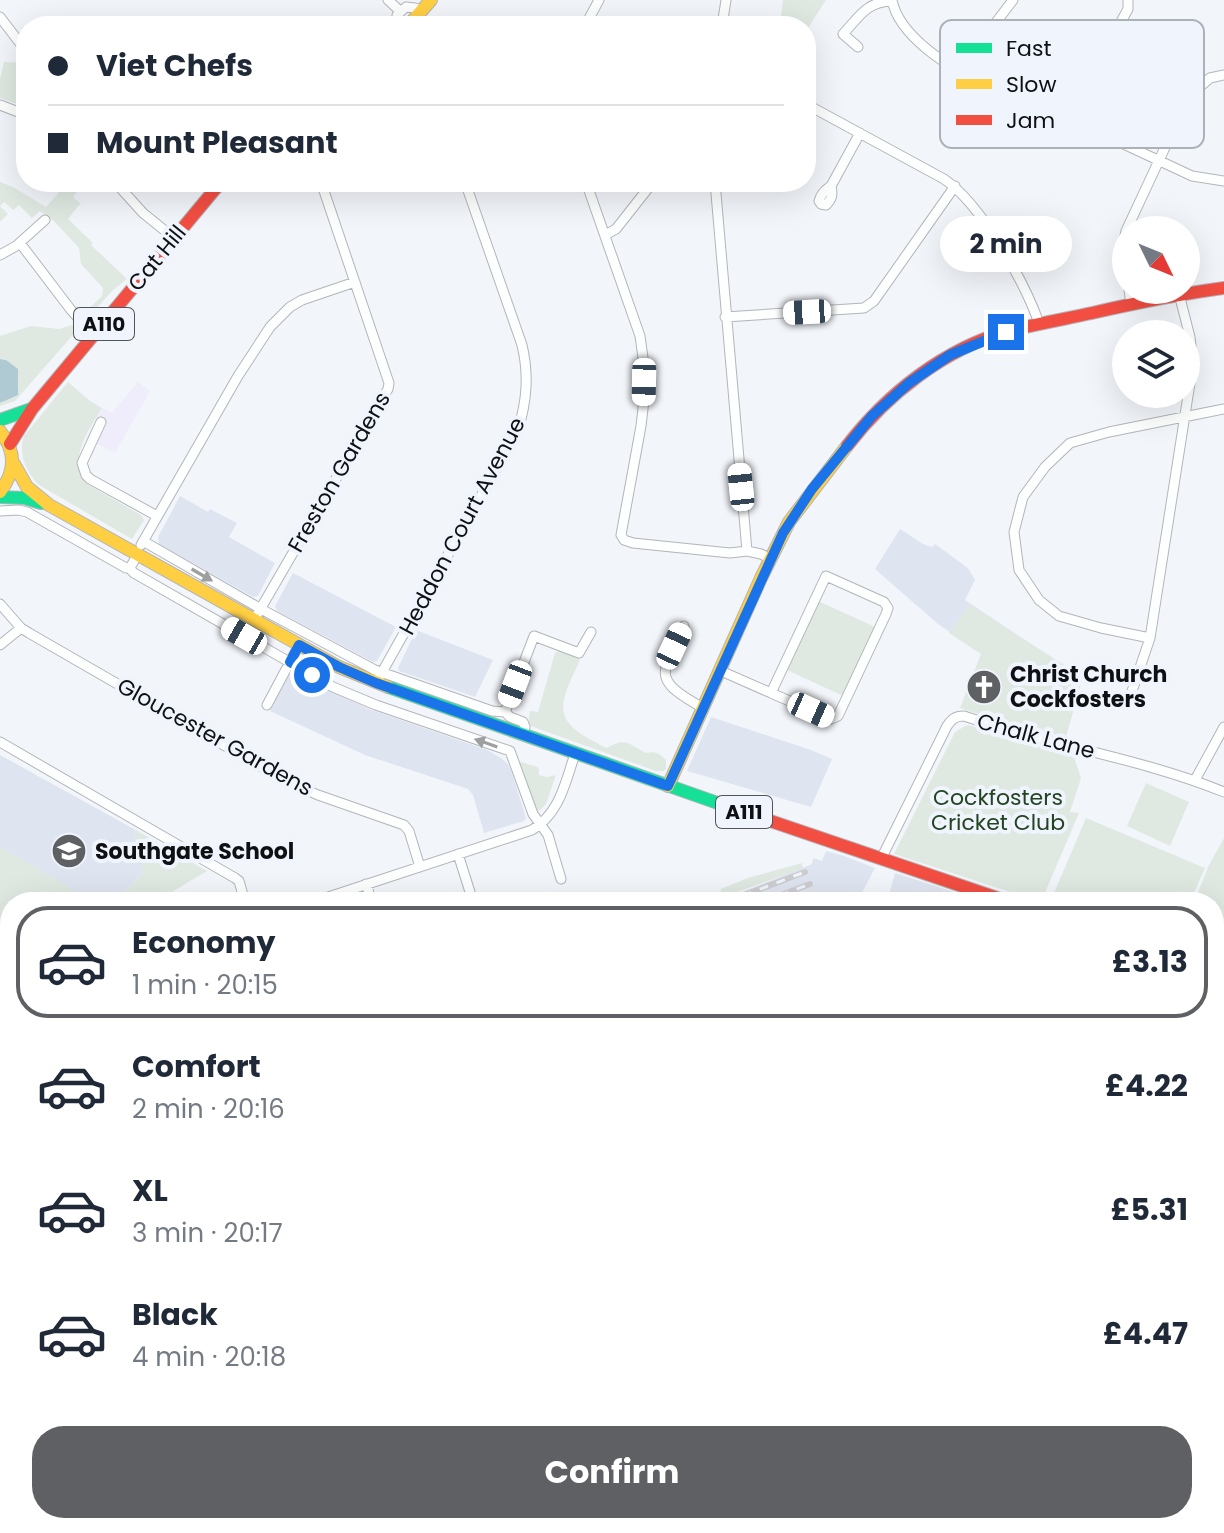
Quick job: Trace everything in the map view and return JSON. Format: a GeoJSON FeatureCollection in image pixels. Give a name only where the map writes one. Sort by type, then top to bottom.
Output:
{"type":"FeatureCollection","features":[{"type":"Feature","properties":{"kind":"main road"},"geometry":{"type":"LineString","coordinates":[[417,16],[431,0]]}},
{"type":"Feature","properties":{"kind":"main road","name":"Cat Hill"},"geometry":{"type":"LineString","coordinates":[[10,444],[32,409],[213,192]]}},
{"type":"Feature","properties":{"kind":"main road"},"geometry":{"type":"LineString","coordinates":[[1200,291],[1224,288]]}},
{"type":"Feature","properties":{"kind":"main road"},"geometry":{"type":"LineString","coordinates":[[668,786],[789,522],[854,437],[887,401],[950,355],[987,338],[1039,323],[1131,304]]}},
{"type":"Feature","properties":{"kind":"main road"},"geometry":{"type":"LineString","coordinates":[[0,420],[32,409]]}},
{"type":"Feature","properties":{"kind":"main road"},"geometry":{"type":"LineString","coordinates":[[0,431],[10,444],[14,464],[9,481],[0,494]]}},
{"type":"Feature","properties":{"kind":"main road","name":"A111"},"geometry":{"type":"LineString","coordinates":[[14,464],[27,487],[49,505]]}},
{"type":"Feature","properties":{"kind":"main road","name":"A111"},"geometry":{"type":"LineString","coordinates":[[0,494],[49,505],[140,549],[208,594],[258,614],[299,645],[375,678],[575,754],[979,892]]}},
{"type":"Feature","properties":{"kind":"street"},"geometry":{"type":"LineString","coordinates":[[388,0],[400,11]]}},
{"type":"Feature","properties":{"kind":"street"},"geometry":{"type":"LineString","coordinates":[[858,47],[843,34],[868,7],[879,1],[892,0],[895,15],[928,50],[940,58]]}},
{"type":"Feature","properties":{"kind":"street"},"geometry":{"type":"LineString","coordinates":[[998,20],[1013,0]]}},
{"type":"Feature","properties":{"kind":"street"},"geometry":{"type":"LineString","coordinates":[[1122,20],[1128,9],[1128,0]]}},
{"type":"Feature","properties":{"kind":"street"},"geometry":{"type":"LineString","coordinates":[[398,16],[400,11],[411,7],[422,11]]}},
{"type":"Feature","properties":{"kind":"street"},"geometry":{"type":"LineString","coordinates":[[0,17],[16,38]]}},
{"type":"Feature","properties":{"kind":"street"},"geometry":{"type":"LineString","coordinates":[[1204,83],[1210,78],[1224,75]]}},
{"type":"Feature","properties":{"kind":"street"},"geometry":{"type":"LineString","coordinates":[[816,109],[955,186],[1004,252],[1039,323]]}},
{"type":"Feature","properties":{"kind":"street"},"geometry":{"type":"LineString","coordinates":[[831,186],[860,133]]}},
{"type":"Feature","properties":{"kind":"street"},"geometry":{"type":"LineString","coordinates":[[1132,148],[1192,176],[1224,181]]}},
{"type":"Feature","properties":{"kind":"street"},"geometry":{"type":"LineString","coordinates":[[1133,216],[1164,148]]}},
{"type":"Feature","properties":{"kind":"street"},"geometry":{"type":"LineString","coordinates":[[725,317],[864,308],[874,301],[955,186]]}},
{"type":"Feature","properties":{"kind":"street"},"geometry":{"type":"LineString","coordinates":[[124,192],[143,213],[174,238]]}},
{"type":"Feature","properties":{"kind":"street","name":"Freston Gardens"},"geometry":{"type":"LineString","coordinates":[[258,614],[389,383],[324,192]]}},
{"type":"Feature","properties":{"kind":"street","name":"Heddon Court Avenue"},"geometry":{"type":"LineString","coordinates":[[358,698],[375,678],[518,430],[525,408],[527,365],[522,345],[468,192]]}},
{"type":"Feature","properties":{"kind":"street"},"geometry":{"type":"LineString","coordinates":[[590,192],[640,336],[644,365],[641,426],[621,535],[624,540],[633,543],[730,553],[747,551],[771,559]]}},
{"type":"Feature","properties":{"kind":"street"},"geometry":{"type":"LineString","coordinates":[[605,235],[616,229],[645,192]]}},
{"type":"Feature","properties":{"kind":"street"},"geometry":{"type":"LineString","coordinates":[[716,192],[747,551]]}},
{"type":"Feature","properties":{"kind":"street"},"geometry":{"type":"LineString","coordinates":[[0,255],[20,243],[45,220]]}},
{"type":"Feature","properties":{"kind":"street"},"geometry":{"type":"LineString","coordinates":[[20,243],[77,318],[94,335]]}},
{"type":"Feature","properties":{"kind":"street"},"geometry":{"type":"LineString","coordinates":[[129,568],[238,376],[280,315],[302,300],[355,282]]}},
{"type":"Feature","properties":{"kind":"street"},"geometry":{"type":"LineString","coordinates":[[1128,703],[1150,638],[1193,364],[1182,304]]}},
{"type":"Feature","properties":{"kind":"street"},"geometry":{"type":"LineString","coordinates":[[1150,638],[1059,616],[1039,600],[1019,570],[1014,532],[1023,497],[1045,467],[1070,443],[1224,409]]}},
{"type":"Feature","properties":{"kind":"street"},"geometry":{"type":"LineString","coordinates":[[101,422],[82,463],[86,475],[157,516]]}},
{"type":"Feature","properties":{"kind":"street"},"geometry":{"type":"LineString","coordinates":[[0,511],[27,512],[333,687],[510,751],[533,814],[548,835],[561,879]]}},
{"type":"Feature","properties":{"kind":"street"},"geometry":{"type":"LineString","coordinates":[[140,549],[375,678],[505,712],[523,722],[523,735]]}},
{"type":"Feature","properties":{"kind":"street"},"geometry":{"type":"LineString","coordinates":[[721,671],[771,693],[831,719],[838,716],[886,614],[888,608],[884,602],[826,576],[771,693]]}},
{"type":"Feature","properties":{"kind":"street"},"geometry":{"type":"LineString","coordinates":[[198,610],[208,594]]}},
{"type":"Feature","properties":{"kind":"street","name":"Gloucester Gardens"},"geometry":{"type":"LineString","coordinates":[[0,604],[21,628],[286,781],[404,825],[409,831],[420,867]]}},
{"type":"Feature","properties":{"kind":"street"},"geometry":{"type":"LineString","coordinates":[[684,626],[665,667],[667,681],[677,694],[703,708]]}},
{"type":"Feature","properties":{"kind":"street"},"geometry":{"type":"LineString","coordinates":[[0,645],[21,628]]}},
{"type":"Feature","properties":{"kind":"street"},"geometry":{"type":"LineString","coordinates":[[505,712],[534,636],[579,653],[591,632]]}},
{"type":"Feature","properties":{"kind":"street"},"geometry":{"type":"LineString","coordinates":[[267,705],[299,645]]}},
{"type":"Feature","properties":{"kind":"street","name":"Chalk Lane"},"geometry":{"type":"LineString","coordinates":[[881,859],[947,726],[958,716],[1195,780],[1224,792]]}},
{"type":"Feature","properties":{"kind":"street"},"geometry":{"type":"LineString","coordinates":[[1195,780],[1224,727]]}},
{"type":"Feature","properties":{"kind":"street"},"geometry":{"type":"LineString","coordinates":[[0,742],[235,878],[242,892]]}},
{"type":"Feature","properties":{"kind":"street"},"geometry":{"type":"LineString","coordinates":[[342,892],[541,825],[557,805],[575,754]]}},
{"type":"Feature","properties":{"kind":"street"},"geometry":{"type":"LineString","coordinates":[[458,854],[470,892]]}},
{"type":"Feature","properties":{"kind":"street"},"geometry":{"type":"LineString","coordinates":[[366,884],[369,892]]}},
{"type":"Feature","properties":{"kind":"shaded area"},"geometry":{"type":"Polygon","coordinates":[[[138,382],[150,391],[115,453],[86,438],[102,408],[112,413],[138,382]]]}},
{"type":"Feature","properties":{"kind":"shaded area"},"geometry":{"type":"Polygon","coordinates":[[[180,496],[208,512],[210,509],[237,523],[229,537],[275,563],[258,596],[253,597],[159,544],[158,537],[180,496]]]}},
{"type":"Feature","properties":{"kind":"shaded area"},"geometry":{"type":"Polygon","coordinates":[[[900,529],[923,544],[932,547],[935,544],[968,568],[975,580],[965,600],[1040,650],[1030,669],[979,652],[938,624],[875,569],[900,529]]]}},
{"type":"Feature","properties":{"kind":"shaded area"},"geometry":{"type":"Polygon","coordinates":[[[293,573],[396,627],[377,661],[373,662],[277,611],[275,606],[293,573]]]}},
{"type":"Feature","properties":{"kind":"shaded area"},"geometry":{"type":"Polygon","coordinates":[[[416,630],[493,660],[475,697],[399,671],[416,630]]]}},
{"type":"Feature","properties":{"kind":"shaded area"},"geometry":{"type":"Polygon","coordinates":[[[291,671],[372,710],[487,750],[501,758],[512,773],[526,818],[484,833],[473,795],[468,789],[365,755],[270,711],[291,671]]]}},
{"type":"Feature","properties":{"kind":"shaded area"},"geometry":{"type":"Polygon","coordinates":[[[711,717],[832,759],[811,807],[687,771],[711,717]]]}},
{"type":"Feature","properties":{"kind":"shaded area","name":"Southgate School"},"geometry":{"type":"Polygon","coordinates":[[[0,755],[134,829],[143,873],[125,892],[0,892],[0,755]]]}},
{"type":"Feature","properties":{"kind":"shaded area"},"geometry":{"type":"Polygon","coordinates":[[[826,851],[875,868],[862,892],[742,892],[812,864],[813,858],[822,861],[826,851]]]}},
{"type":"Feature","properties":{"kind":"shaded area"},"geometry":{"type":"Polygon","coordinates":[[[895,873],[954,892],[890,892],[895,873]]]}},
{"type":"Feature","properties":{"kind":"green space"},"geometry":{"type":"Polygon","coordinates":[[[783,0],[826,0],[816,16],[781,16],[783,0]]]}},
{"type":"Feature","properties":{"kind":"green space"},"geometry":{"type":"Polygon","coordinates":[[[4,62],[16,63],[16,104],[0,98],[4,62]]]}},
{"type":"Feature","properties":{"kind":"green space"},"geometry":{"type":"Polygon","coordinates":[[[0,182],[46,207],[59,192],[77,192],[73,197],[80,203],[83,200],[68,219],[127,279],[86,320],[83,314],[102,296],[103,288],[81,264],[79,248],[53,220],[40,211],[32,218],[19,205],[13,210],[4,202],[0,206],[0,182]]]}},
{"type":"Feature","properties":{"kind":"green space"},"geometry":{"type":"Polygon","coordinates":[[[0,206],[8,214],[0,222],[0,206]]]}},
{"type":"Feature","properties":{"kind":"green space"},"geometry":{"type":"Polygon","coordinates":[[[72,325],[79,328],[15,401],[0,406],[3,403],[6,360],[0,359],[0,336],[31,326],[59,329],[72,325]]]}},
{"type":"Feature","properties":{"kind":"green space"},"geometry":{"type":"Polygon","coordinates":[[[68,382],[102,408],[79,455],[81,475],[87,484],[141,515],[144,520],[132,539],[39,485],[24,462],[24,436],[68,382]]]}},
{"type":"Feature","properties":{"kind":"green space"},"geometry":{"type":"Polygon","coordinates":[[[818,601],[875,627],[843,696],[787,670],[818,601]]]}},
{"type":"Feature","properties":{"kind":"green space"},"geometry":{"type":"Polygon","coordinates":[[[970,605],[1083,677],[1066,737],[960,708],[981,654],[949,633],[970,605]]]}},
{"type":"Feature","properties":{"kind":"green space"},"geometry":{"type":"Polygon","coordinates":[[[560,650],[574,654],[580,660],[563,703],[568,722],[589,739],[607,748],[623,742],[646,753],[659,754],[666,760],[666,769],[656,771],[528,725],[530,711],[538,712],[555,653],[560,650]]]}},
{"type":"Feature","properties":{"kind":"green space","name":"Cockfosters Cricket Club"},"geometry":{"type":"Polygon","coordinates":[[[967,725],[1071,748],[1081,778],[1070,812],[1079,813],[1045,892],[1010,892],[894,854],[955,732],[967,725]]]}},
{"type":"Feature","properties":{"kind":"green space"},"geometry":{"type":"Polygon","coordinates":[[[518,761],[537,767],[539,775],[556,775],[546,804],[539,811],[536,810],[518,761]]]}},
{"type":"Feature","properties":{"kind":"green space"},"geometry":{"type":"Polygon","coordinates":[[[1146,783],[1189,802],[1170,846],[1127,826],[1146,783]]]}},
{"type":"Feature","properties":{"kind":"green space"},"geometry":{"type":"Polygon","coordinates":[[[1086,818],[1205,868],[1194,892],[1054,892],[1086,818]]]}},
{"type":"Feature","properties":{"kind":"green space"},"geometry":{"type":"Polygon","coordinates":[[[134,829],[207,871],[172,892],[125,892],[143,873],[134,829]]]}},
{"type":"Feature","properties":{"kind":"green space"},"geometry":{"type":"Polygon","coordinates":[[[1224,838],[1224,892],[1198,892],[1224,838]]]}},
{"type":"Feature","properties":{"kind":"green space"},"geometry":{"type":"Polygon","coordinates":[[[0,847],[76,891],[75,892],[0,892],[0,847]]]}},
{"type":"Feature","properties":{"kind":"green space"},"geometry":{"type":"Polygon","coordinates":[[[802,863],[803,868],[737,892],[720,892],[748,878],[802,863]]]}},
{"type":"Feature","properties":{"kind":"water"},"geometry":{"type":"Polygon","coordinates":[[[0,359],[18,369],[18,395],[0,403],[0,359]]]}},
{"type":"Feature","properties":{"kind":"railway"},"geometry":{"type":"LineString","coordinates":[[752,892],[805,872]]}},
{"type":"Feature","properties":{"kind":"railway"},"geometry":{"type":"LineString","coordinates":[[789,892],[810,884]]}},
{"type":"Feature","properties":{"kind":"traffic: fast"},"geometry":{"type":"LineString","coordinates":[[0,420],[31,409]]}},
{"type":"Feature","properties":{"kind":"traffic: fast"},"geometry":{"type":"LineString","coordinates":[[0,497],[24,498],[41,503]]}},
{"type":"Feature","properties":{"kind":"traffic: fast"},"geometry":{"type":"LineString","coordinates":[[388,687],[729,807]]}},
{"type":"Feature","properties":{"kind":"traffic: slow"},"geometry":{"type":"LineString","coordinates":[[417,16],[431,0]]}},
{"type":"Feature","properties":{"kind":"traffic: slow"},"geometry":{"type":"LineString","coordinates":[[0,431],[9,446],[12,461],[9,476],[0,492]]}},
{"type":"Feature","properties":{"kind":"traffic: slow"},"geometry":{"type":"LineString","coordinates":[[668,786],[789,522],[847,446]]}},
{"type":"Feature","properties":{"kind":"traffic: slow"},"geometry":{"type":"LineString","coordinates":[[14,464],[27,487],[49,505],[339,667],[388,687]]}},
{"type":"Feature","properties":{"kind":"traffic: jam"},"geometry":{"type":"LineString","coordinates":[[10,444],[32,409],[213,192]]}},
{"type":"Feature","properties":{"kind":"traffic: jam"},"geometry":{"type":"LineString","coordinates":[[847,446],[880,409],[918,376],[961,349],[984,339],[1040,324],[1224,288]]}},
{"type":"Feature","properties":{"kind":"traffic: jam"},"geometry":{"type":"LineString","coordinates":[[729,807],[980,892]]}},
{"type":"Feature","properties":{"kind":"place","name":"Christ Church Cockfosters"},"geometry":{"type":"Point","coordinates":[984,687]}},
{"type":"Feature","properties":{"kind":"place","name":"Southgate School"},"geometry":{"type":"Point","coordinates":[69,851]}},
{"type":"Feature","properties":{"kind":"route"},"geometry":{"type":"LineString","coordinates":[[312,675],[290,662],[299,645],[376,683],[668,786],[761,578],[789,522],[812,489],[872,416],[909,383],[950,355],[1006,332]]}}]}
